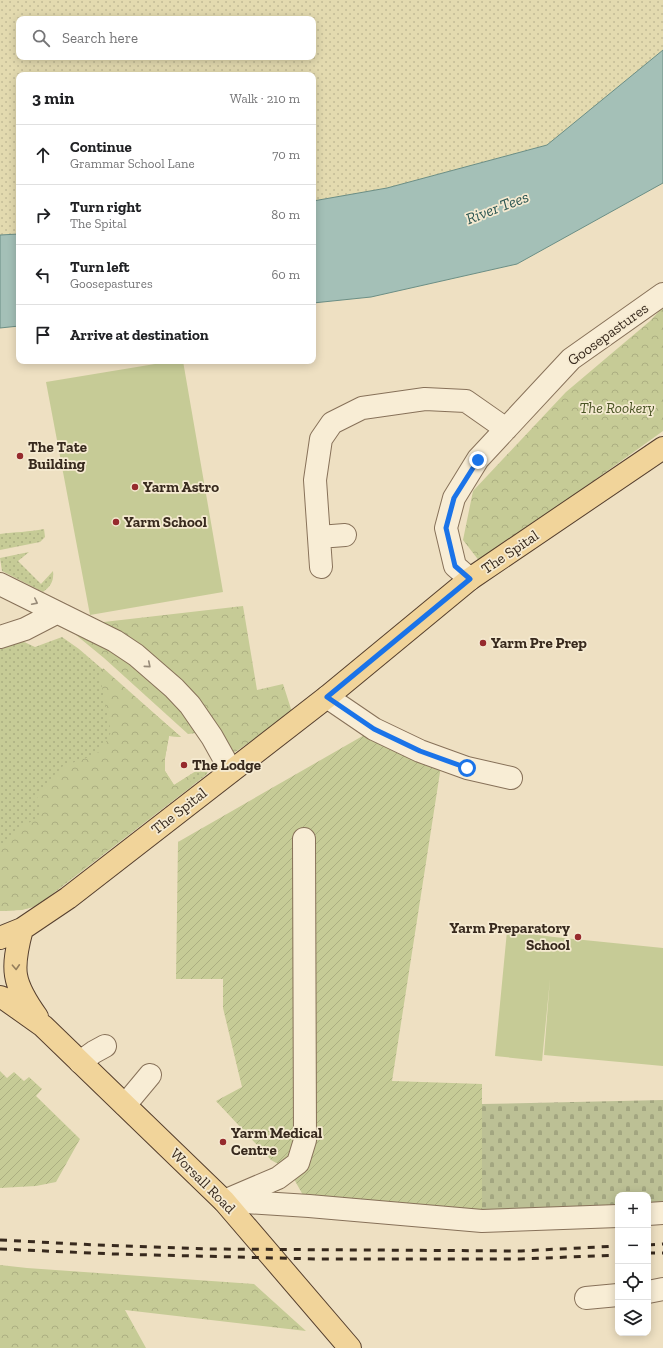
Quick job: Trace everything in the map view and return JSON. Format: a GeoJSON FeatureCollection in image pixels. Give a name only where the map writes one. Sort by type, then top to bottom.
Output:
{"type":"FeatureCollection","features":[{"type":"Feature","properties":{"kind":"main road","name":"The Spital"},"geometry":{"type":"LineString","coordinates":[[0,938],[22,929],[68,898],[327,697],[470,579],[663,448]]}},
{"type":"Feature","properties":{"kind":"main road","name":"Worsall Road"},"geometry":{"type":"LineString","coordinates":[[22,929],[16,953],[15,968],[18,984],[23,997],[43,1026]]}},
{"type":"Feature","properties":{"kind":"main road","name":"Worsall Road"},"geometry":{"type":"LineString","coordinates":[[0,997],[43,1026],[224,1201],[345,1346]]}},
{"type":"Feature","properties":{"kind":"street","name":"Goosepastures"},"geometry":{"type":"LineString","coordinates":[[470,579],[455,566],[446,528],[454,498],[478,460],[572,359],[663,294]]}},
{"type":"Feature","properties":{"kind":"street"},"geometry":{"type":"LineString","coordinates":[[321,567],[315,480],[321,439],[332,423],[362,408],[425,398],[466,400],[506,429]]}},
{"type":"Feature","properties":{"kind":"street"},"geometry":{"type":"LineString","coordinates":[[319,537],[344,535]]}},
{"type":"Feature","properties":{"kind":"street"},"geometry":{"type":"LineString","coordinates":[[0,584],[124,646],[136,655],[174,688],[190,705],[212,737],[231,771]]}},
{"type":"Feature","properties":{"kind":"street"},"geometry":{"type":"LineString","coordinates":[[0,637],[25,629],[56,613]]}},
{"type":"Feature","properties":{"kind":"street"},"geometry":{"type":"LineString","coordinates":[[327,697],[374,729],[420,751],[467,768],[511,778]]}},
{"type":"Feature","properties":{"kind":"street"},"geometry":{"type":"LineString","coordinates":[[224,1201],[284,1174],[298,1163],[305,1140],[304,839]]}},
{"type":"Feature","properties":{"kind":"street"},"geometry":{"type":"LineString","coordinates":[[80,1062],[105,1046]]}},
{"type":"Feature","properties":{"kind":"street"},"geometry":{"type":"LineString","coordinates":[[125,1105],[150,1075]]}},
{"type":"Feature","properties":{"kind":"street"},"geometry":{"type":"LineString","coordinates":[[224,1201],[309,1206],[482,1221],[615,1216]]}},
{"type":"Feature","properties":{"kind":"street"},"geometry":{"type":"LineString","coordinates":[[651,1214],[663,1213]]}},
{"type":"Feature","properties":{"kind":"street"},"geometry":{"type":"LineString","coordinates":[[651,1291],[663,1289]]}},
{"type":"Feature","properties":{"kind":"street"},"geometry":{"type":"LineString","coordinates":[[586,1298],[615,1295]]}},
{"type":"Feature","properties":{"kind":"shaded area"},"geometry":{"type":"Polygon","coordinates":[[[0,0],[663,0],[663,50],[547,145],[387,188],[316,200],[316,72],[16,72],[16,234],[0,235],[0,0]]]}},
{"type":"Feature","properties":{"kind":"green space","name":"The Rookery"},"geometry":{"type":"Polygon","coordinates":[[[663,307],[663,431],[480,562],[463,540],[473,491],[566,392],[650,321],[663,307]]]}},
{"type":"Feature","properties":{"kind":"green space","name":"Yarm Astro"},"geometry":{"type":"Polygon","coordinates":[[[155,364],[184,364],[223,592],[90,615],[46,382],[155,364]]]}},
{"type":"Feature","properties":{"kind":"green space"},"geometry":{"type":"Polygon","coordinates":[[[44,529],[45,537],[40,542],[0,550],[0,534],[44,529]]]}},
{"type":"Feature","properties":{"kind":"green space"},"geometry":{"type":"Polygon","coordinates":[[[29,552],[18,561],[41,584],[53,571],[51,583],[43,592],[2,571],[0,558],[29,552]]]}},
{"type":"Feature","properties":{"kind":"green space"},"geometry":{"type":"Polygon","coordinates":[[[243,606],[257,690],[283,684],[292,712],[231,755],[95,623],[243,606]]]}},
{"type":"Feature","properties":{"kind":"green space"},"geometry":{"type":"Polygon","coordinates":[[[76,635],[99,643],[132,665],[177,705],[197,733],[188,734],[104,658],[76,635]]]}},
{"type":"Feature","properties":{"kind":"green space"},"geometry":{"type":"Polygon","coordinates":[[[62,637],[79,649],[181,737],[169,736],[165,758],[165,771],[174,785],[210,762],[212,765],[206,775],[42,902],[27,909],[0,911],[0,649],[22,641],[35,647],[62,637]]]}},
{"type":"Feature","properties":{"kind":"green space"},"geometry":{"type":"Polygon","coordinates":[[[103,668],[181,737],[169,736],[165,758],[165,771],[174,785],[189,776],[192,786],[33,907],[22,910],[0,911],[0,846],[18,829],[37,818],[41,813],[41,807],[37,799],[39,791],[63,766],[95,755],[104,746],[111,732],[101,682],[103,668]]]}},
{"type":"Feature","properties":{"kind":"green space"},"geometry":{"type":"Polygon","coordinates":[[[366,734],[441,766],[392,1081],[482,1084],[482,1221],[309,1206],[289,1170],[271,1160],[216,1101],[242,1087],[223,1008],[223,979],[176,979],[178,842],[366,734]]]}},
{"type":"Feature","properties":{"kind":"green space"},"geometry":{"type":"Polygon","coordinates":[[[507,931],[663,948],[663,1066],[544,1055],[550,979],[542,1061],[495,1056],[507,931]]]}},
{"type":"Feature","properties":{"kind":"green space"},"geometry":{"type":"Polygon","coordinates":[[[0,1071],[7,1078],[14,1072],[24,1081],[29,1077],[42,1089],[36,1096],[80,1139],[56,1182],[36,1186],[0,1188],[0,1071]]]}},
{"type":"Feature","properties":{"kind":"green space"},"geometry":{"type":"Polygon","coordinates":[[[663,1100],[663,1213],[651,1214],[651,1192],[615,1192],[615,1216],[482,1221],[482,1104],[663,1100]]]}},
{"type":"Feature","properties":{"kind":"green space"},"geometry":{"type":"Polygon","coordinates":[[[0,1265],[254,1284],[306,1331],[125,1310],[146,1348],[0,1348],[0,1265]]]}},
{"type":"Feature","properties":{"kind":"water","name":"River Tees"},"geometry":{"type":"Polygon","coordinates":[[[663,50],[663,183],[517,264],[371,297],[316,303],[316,200],[387,188],[547,145],[663,50]]]}},
{"type":"Feature","properties":{"kind":"water"},"geometry":{"type":"Polygon","coordinates":[[[16,234],[16,326],[0,328],[0,235],[16,234]]]}},
{"type":"Feature","properties":{"kind":"railway"},"geometry":{"type":"LineString","coordinates":[[0,1240],[210,1249],[521,1251],[615,1246]]}},
{"type":"Feature","properties":{"kind":"railway"},"geometry":{"type":"LineString","coordinates":[[651,1245],[663,1244]]}},
{"type":"Feature","properties":{"kind":"railway"},"geometry":{"type":"LineString","coordinates":[[0,1249],[114,1254],[318,1259],[521,1259],[615,1255]]}},
{"type":"Feature","properties":{"kind":"railway"},"geometry":{"type":"LineString","coordinates":[[651,1253],[663,1253]]}},
{"type":"Feature","properties":{"kind":"place","name":"The Tate Building"},"geometry":{"type":"Point","coordinates":[20,456]}},
{"type":"Feature","properties":{"kind":"place","name":"Yarm Astro"},"geometry":{"type":"Point","coordinates":[135,487]}},
{"type":"Feature","properties":{"kind":"place","name":"Yarm School"},"geometry":{"type":"Point","coordinates":[116,522]}},
{"type":"Feature","properties":{"kind":"place","name":"Yarm Pre Prep"},"geometry":{"type":"Point","coordinates":[483,643]}},
{"type":"Feature","properties":{"kind":"place","name":"The Lodge"},"geometry":{"type":"Point","coordinates":[184,765]}},
{"type":"Feature","properties":{"kind":"place","name":"Yarm Preparatory School"},"geometry":{"type":"Point","coordinates":[578,937]}},
{"type":"Feature","properties":{"kind":"place","name":"Yarm Medical Centre"},"geometry":{"type":"Point","coordinates":[223,1142]}},
{"type":"Feature","properties":{"kind":"route"},"geometry":{"type":"LineString","coordinates":[[467,768],[420,751],[374,729],[327,697],[470,579],[455,566],[446,528],[454,498],[478,460]]}}]}
